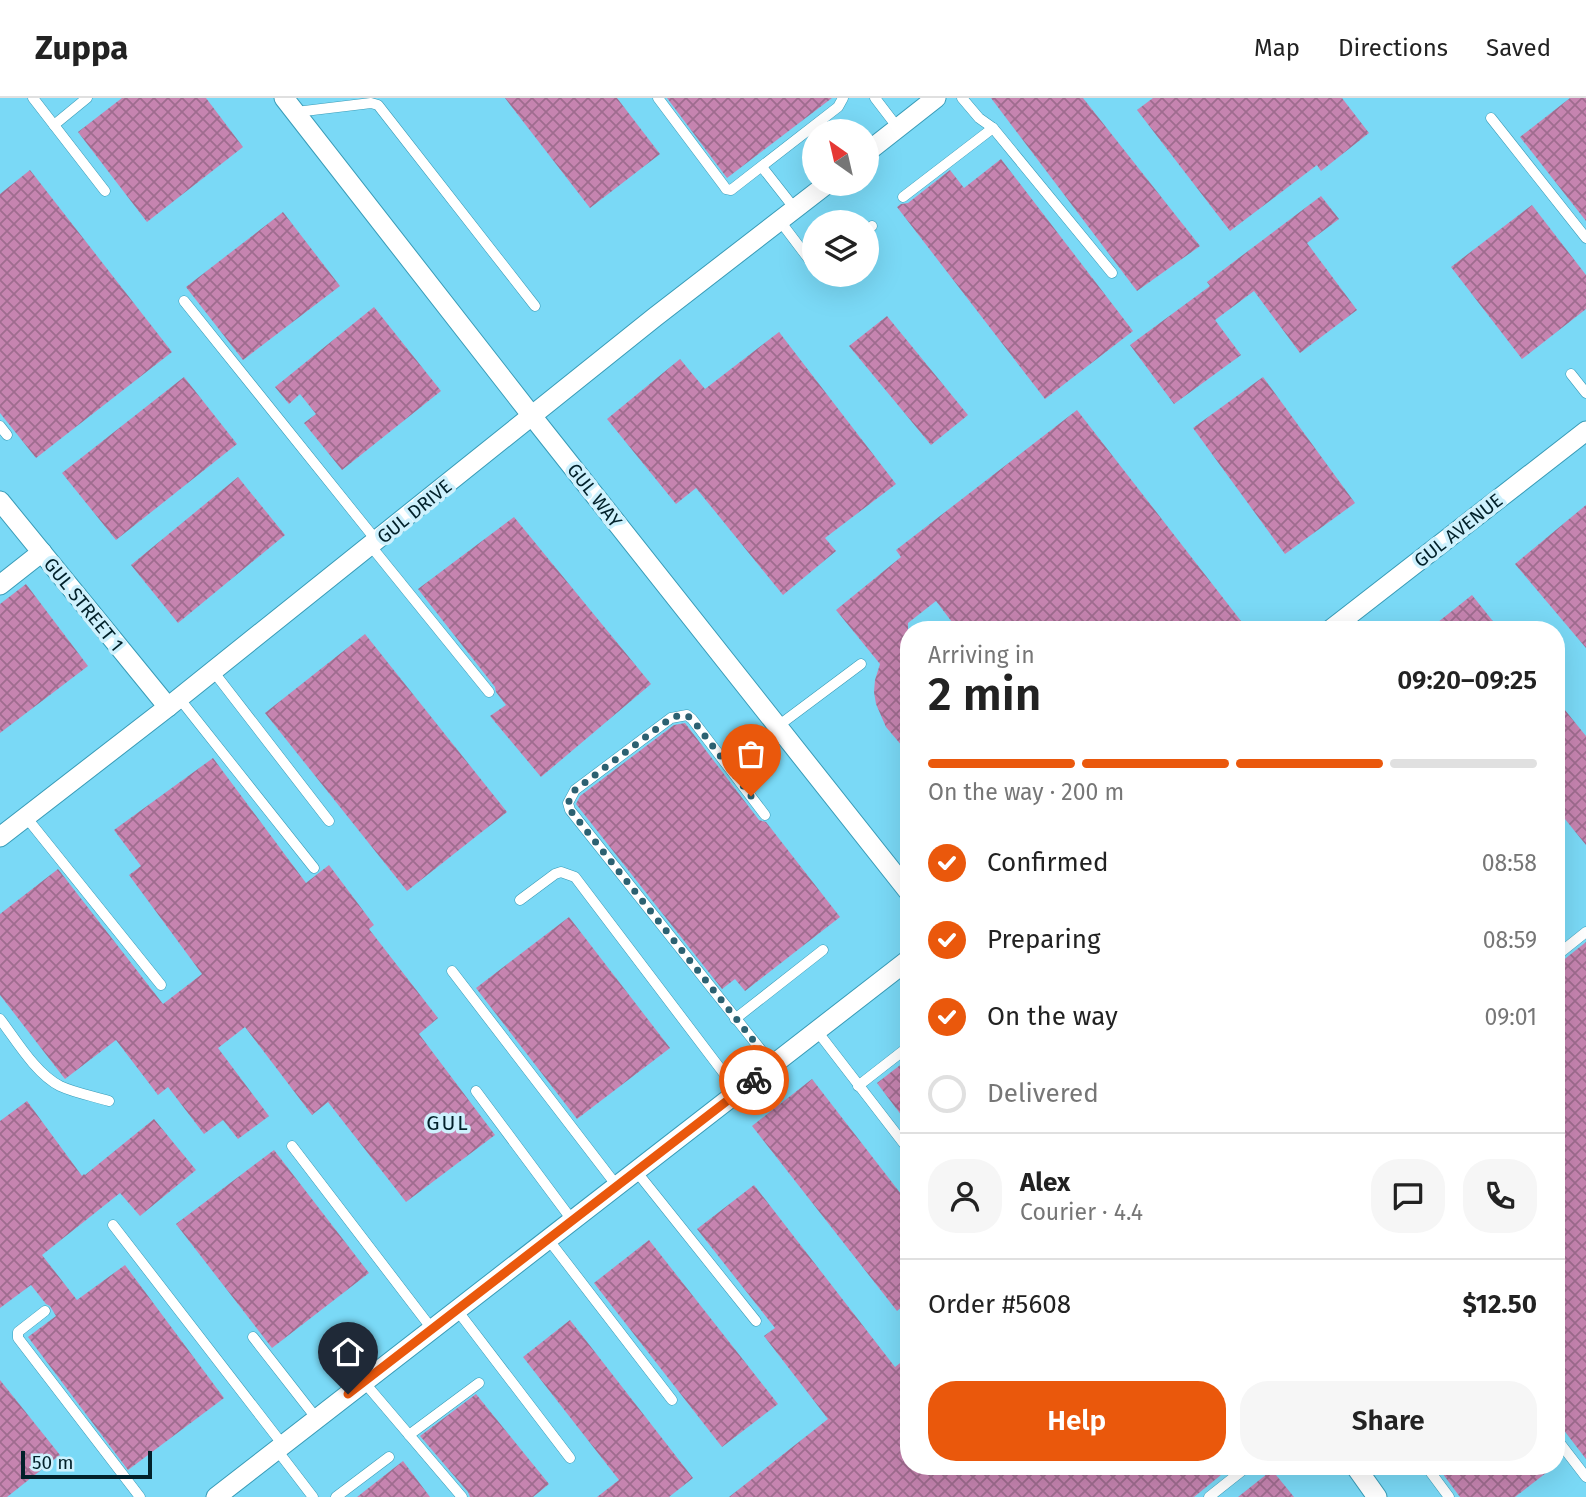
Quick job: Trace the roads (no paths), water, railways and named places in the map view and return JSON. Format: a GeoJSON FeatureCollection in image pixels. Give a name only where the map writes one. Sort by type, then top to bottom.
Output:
{"type":"FeatureCollection","features":[{"type":"Feature","properties":{"kind":"street"},"geometry":{"type":"LineString","coordinates":[[879,143],[936,98]]}},
{"type":"Feature","properties":{"kind":"street","name":"GUL WAY"},"geometry":{"type":"LineString","coordinates":[[290,105],[900,881]]}},
{"type":"Feature","properties":{"kind":"street","name":"GUL DRIVE"},"geometry":{"type":"LineString","coordinates":[[0,837],[174,703],[675,301],[812,196]]}},
{"type":"Feature","properties":{"kind":"street","name":"GUL AVENUE"},"geometry":{"type":"LineString","coordinates":[[1342,621],[1586,431]]}},
{"type":"Feature","properties":{"kind":"street","name":"GUL STREET 1"},"geometry":{"type":"LineString","coordinates":[[0,501],[174,703]]}},
{"type":"Feature","properties":{"kind":"street"},"geometry":{"type":"LineString","coordinates":[[0,585],[42,552]]}},
{"type":"Feature","properties":{"kind":"street"},"geometry":{"type":"LineString","coordinates":[[216,1497],[900,966]]}},
{"type":"Feature","properties":{"kind":"street"},"geometry":{"type":"LineString","coordinates":[[1361,1475],[1377,1497]]}},
{"type":"Feature","properties":{"kind":"lane"},"geometry":{"type":"LineString","coordinates":[[33,98],[106,191]]}},
{"type":"Feature","properties":{"kind":"lane"},"geometry":{"type":"LineString","coordinates":[[54,125],[87,98]]}},
{"type":"Feature","properties":{"kind":"lane"},"geometry":{"type":"LineString","coordinates":[[658,98],[726,189],[731,190],[838,107],[843,98]]}},
{"type":"Feature","properties":{"kind":"lane"},"geometry":{"type":"LineString","coordinates":[[875,98],[898,128]]}},
{"type":"Feature","properties":{"kind":"lane"},"geometry":{"type":"LineString","coordinates":[[962,98],[979,118],[993,128],[1112,272]]}},
{"type":"Feature","properties":{"kind":"lane"},"geometry":{"type":"LineString","coordinates":[[290,105],[377,105],[536,306]]}},
{"type":"Feature","properties":{"kind":"lane"},"geometry":{"type":"LineString","coordinates":[[1492,118],[1586,238]]}},
{"type":"Feature","properties":{"kind":"lane"},"geometry":{"type":"LineString","coordinates":[[903,197],[993,128]]}},
{"type":"Feature","properties":{"kind":"lane"},"geometry":{"type":"LineString","coordinates":[[762,167],[802,243]]}},
{"type":"Feature","properties":{"kind":"lane"},"geometry":{"type":"LineString","coordinates":[[184,301],[489,692]]}},
{"type":"Feature","properties":{"kind":"lane"},"geometry":{"type":"LineString","coordinates":[[1571,374],[1586,393]]}},
{"type":"Feature","properties":{"kind":"lane"},"geometry":{"type":"LineString","coordinates":[[778,726],[861,664]]}},
{"type":"Feature","properties":{"kind":"lane"},"geometry":{"type":"LineString","coordinates":[[213,671],[329,821]]}},
{"type":"Feature","properties":{"kind":"lane"},"geometry":{"type":"LineString","coordinates":[[174,703],[314,868]]}},
{"type":"Feature","properties":{"kind":"lane"},"geometry":{"type":"LineString","coordinates":[[765,815],[687,715],[671,718],[575,790],[568,803],[570,810],[773,1065]]}},
{"type":"Feature","properties":{"kind":"lane"},"geometry":{"type":"LineString","coordinates":[[26,817],[161,985]]}},
{"type":"Feature","properties":{"kind":"lane"},"geometry":{"type":"LineString","coordinates":[[520,900],[555,874],[561,872],[575,877],[738,1092]]}},
{"type":"Feature","properties":{"kind":"lane"},"geometry":{"type":"LineString","coordinates":[[1565,949],[1586,932]]}},
{"type":"Feature","properties":{"kind":"lane"},"geometry":{"type":"LineString","coordinates":[[735,1019],[822,950]]}},
{"type":"Feature","properties":{"kind":"lane"},"geometry":{"type":"LineString","coordinates":[[452,971],[617,1186]]}},
{"type":"Feature","properties":{"kind":"lane"},"geometry":{"type":"LineString","coordinates":[[0,1019],[36,1066],[51,1080],[62,1087],[109,1101]]}},
{"type":"Feature","properties":{"kind":"lane"},"geometry":{"type":"LineString","coordinates":[[817,1031],[900,1139]]}},
{"type":"Feature","properties":{"kind":"lane"},"geometry":{"type":"LineString","coordinates":[[858,1086],[900,1053]]}},
{"type":"Feature","properties":{"kind":"lane"},"geometry":{"type":"LineString","coordinates":[[476,1091],[572,1220]]}},
{"type":"Feature","properties":{"kind":"lane"},"geometry":{"type":"LineString","coordinates":[[292,1146],[432,1329]]}},
{"type":"Feature","properties":{"kind":"lane"},"geometry":{"type":"LineString","coordinates":[[636,1171],[756,1321]]}},
{"type":"Feature","properties":{"kind":"lane"},"geometry":{"type":"LineString","coordinates":[[113,1225],[280,1447],[313,1497]]}},
{"type":"Feature","properties":{"kind":"lane"},"geometry":{"type":"LineString","coordinates":[[548,1239],[672,1399]]}},
{"type":"Feature","properties":{"kind":"lane"},"geometry":{"type":"LineString","coordinates":[[457,1310],[569,1458]]}},
{"type":"Feature","properties":{"kind":"lane"},"geometry":{"type":"LineString","coordinates":[[45,1311],[18,1332],[18,1338],[140,1497]]}},
{"type":"Feature","properties":{"kind":"lane"},"geometry":{"type":"LineString","coordinates":[[253,1337],[317,1419]]}},
{"type":"Feature","properties":{"kind":"lane"},"geometry":{"type":"LineString","coordinates":[[364,1382],[463,1497]]}},
{"type":"Feature","properties":{"kind":"lane"},"geometry":{"type":"LineString","coordinates":[[409,1435],[480,1383]]}},
{"type":"Feature","properties":{"kind":"lane"},"geometry":{"type":"LineString","coordinates":[[1565,1450],[1586,1477]]}},
{"type":"Feature","properties":{"kind":"lane"},"geometry":{"type":"LineString","coordinates":[[337,1497],[389,1457]]}},
{"type":"Feature","properties":{"kind":"lane"},"geometry":{"type":"LineString","coordinates":[[1209,1497],[1230,1475]]}},
{"type":"Feature","properties":{"kind":"lane"},"geometry":{"type":"LineString","coordinates":[[1433,1475],[1449,1497]]}},
{"type":"Feature","properties":{"kind":"district","name":"GUL"},"geometry":{"type":"Point","coordinates":[448,1123]}}]}
